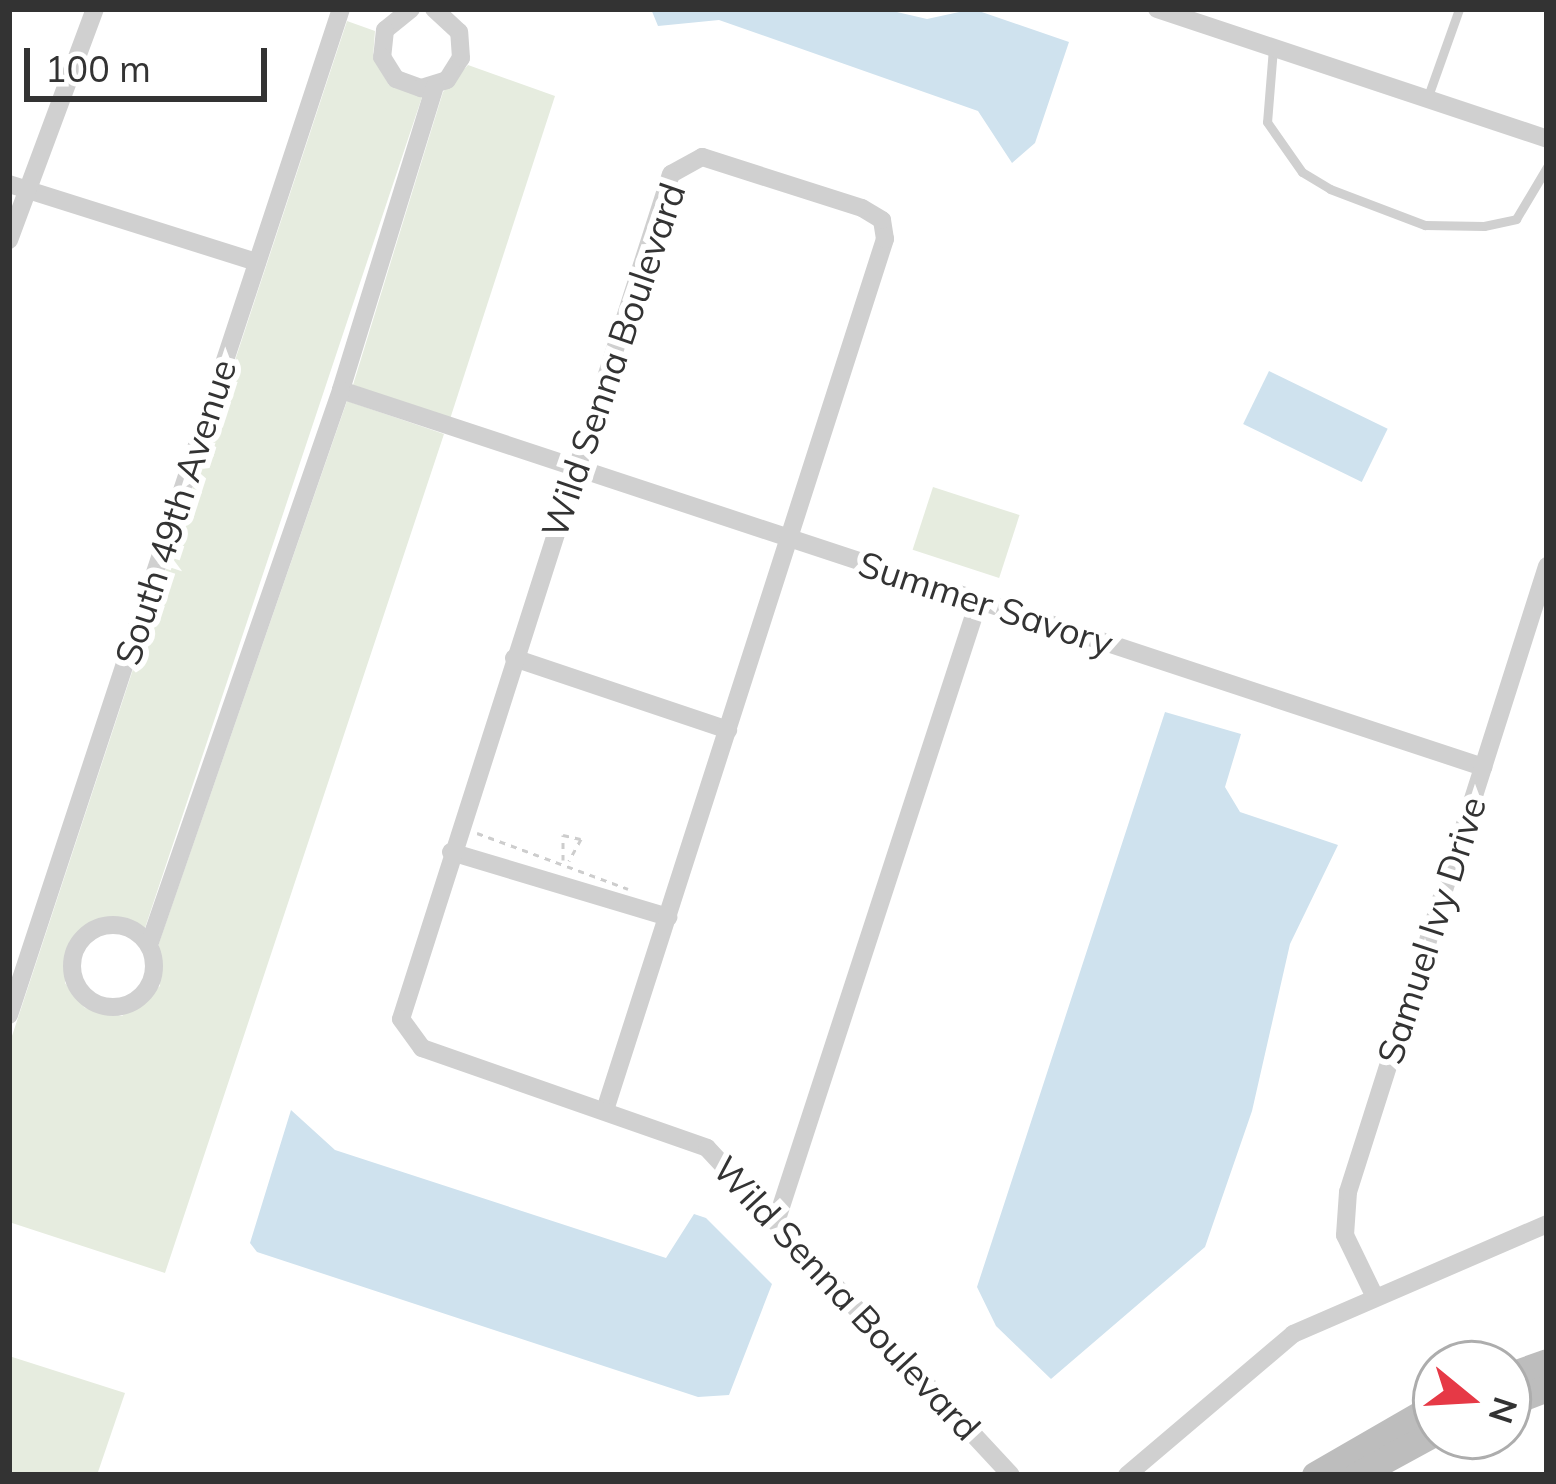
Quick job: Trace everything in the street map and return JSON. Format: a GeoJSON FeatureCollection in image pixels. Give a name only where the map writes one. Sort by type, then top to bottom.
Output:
{"type":"FeatureCollection","features":[{"type":"Feature","properties":{"kind":"street"},"geometry":{"type":"LineString","coordinates":[[9,240],[18,187],[95,9]]}},
{"type":"Feature","properties":{"kind":"street","name":"South 49th Avenue"},"geometry":{"type":"LineString","coordinates":[[9,1015],[341,9]]}},
{"type":"Feature","properties":{"kind":"street"},"geometry":{"type":"LineString","coordinates":[[410,9],[385,30],[382,57],[408,86],[435,86]]}},
{"type":"Feature","properties":{"kind":"street"},"geometry":{"type":"LineString","coordinates":[[150,942],[126,927],[88,934],[73,955],[81,993],[105,1007],[132,1004],[151,983],[150,942],[341,390],[435,86],[462,45],[434,9]]}},
{"type":"Feature","properties":{"kind":"street"},"geometry":{"type":"LineString","coordinates":[[1156,9],[1547,139]]}},
{"type":"Feature","properties":{"kind":"street","name":"Wild Senna Boulevard"},"geometry":{"type":"LineString","coordinates":[[605,1109],[885,239],[882,220],[862,208],[702,157],[671,174],[403,1000],[405,1034],[707,1148],[1011,1475]]}},
{"type":"Feature","properties":{"kind":"street"},"geometry":{"type":"LineString","coordinates":[[18,187],[257,262]]}},
{"type":"Feature","properties":{"kind":"street","name":"Summer Savory"},"geometry":{"type":"LineString","coordinates":[[341,390],[1484,767]]}},
{"type":"Feature","properties":{"kind":"street","name":"Samuel Ivy Drive"},"geometry":{"type":"LineString","coordinates":[[1373,1293],[1345,1235],[1348,1192],[1484,767],[1539,616],[1547,566]]}},
{"type":"Feature","properties":{"kind":"street"},"geometry":{"type":"LineString","coordinates":[[777,1219],[979,601]]}},
{"type":"Feature","properties":{"kind":"street"},"geometry":{"type":"LineString","coordinates":[[514,658],[728,730]]}},
{"type":"Feature","properties":{"kind":"street"},"geometry":{"type":"LineString","coordinates":[[451,852],[668,917]]}},
{"type":"Feature","properties":{"kind":"street"},"geometry":{"type":"LineString","coordinates":[[1127,1475],[1239,1370],[1373,1293],[1547,1224]]}},
{"type":"Feature","properties":{"kind":"street"},"geometry":{"type":"LineString","coordinates":[[1315,1475],[1412,1419]]}},
{"type":"Feature","properties":{"kind":"street"},"geometry":{"type":"LineString","coordinates":[[1357,1475],[1412,1445]]}},
{"type":"Feature","properties":{"kind":"lane"},"geometry":{"type":"LineString","coordinates":[[1427,99],[1459,9]]}},
{"type":"Feature","properties":{"kind":"lane"},"geometry":{"type":"LineString","coordinates":[[1273,48],[1267,122],[1303,172],[1330,189],[1425,225],[1484,226],[1516,219],[1547,167]]}},
{"type":"Feature","properties":{"kind":"path"},"geometry":{"type":"LineString","coordinates":[[472,831],[565,862],[628,891]]}},
{"type":"Feature","properties":{"kind":"path"},"geometry":{"type":"LineString","coordinates":[[563,835],[580,839],[565,862],[563,835]]}},
{"type":"Feature","properties":{"kind":"shaded area"},"geometry":{"type":"Polygon","coordinates":[[[347,21],[375,31],[373,57],[389,85],[422,97],[145,928],[98,919],[65,952],[65,983],[85,1008],[122,1016],[160,986],[159,943],[347,401],[444,434],[165,1273],[9,1222],[9,1045],[347,21]]]}},
{"type":"Feature","properties":{"kind":"shaded area"},"geometry":{"type":"Polygon","coordinates":[[[468,65],[555,96],[450,419],[353,385],[443,92],[468,65]]]}},
{"type":"Feature","properties":{"kind":"shaded area"},"geometry":{"type":"Polygon","coordinates":[[[933,487],[1020,515],[999,578],[913,550],[933,487]]]}},
{"type":"Feature","properties":{"kind":"shaded area"},"geometry":{"type":"Polygon","coordinates":[[[9,1356],[125,1393],[97,1475],[9,1475],[9,1356]]]}},
{"type":"Feature","properties":{"kind":"water"},"geometry":{"type":"Polygon","coordinates":[[[651,9],[884,9],[927,19],[973,9],[1069,42],[1035,143],[1012,163],[978,111],[719,20],[658,26],[651,9]]]}},
{"type":"Feature","properties":{"kind":"water"},"geometry":{"type":"Polygon","coordinates":[[[1269,371],[1388,429],[1362,482],[1243,424],[1269,371]]]}},
{"type":"Feature","properties":{"kind":"water"},"geometry":{"type":"Polygon","coordinates":[[[1165,712],[1241,734],[1225,787],[1240,812],[1338,845],[1290,944],[1252,1111],[1205,1247],[1051,1379],[996,1326],[977,1287],[1165,712]]]}},
{"type":"Feature","properties":{"kind":"water"},"geometry":{"type":"Polygon","coordinates":[[[291,1110],[335,1150],[666,1258],[694,1214],[706,1218],[772,1284],[729,1395],[698,1397],[257,1252],[250,1243],[291,1110]]]}}]}
